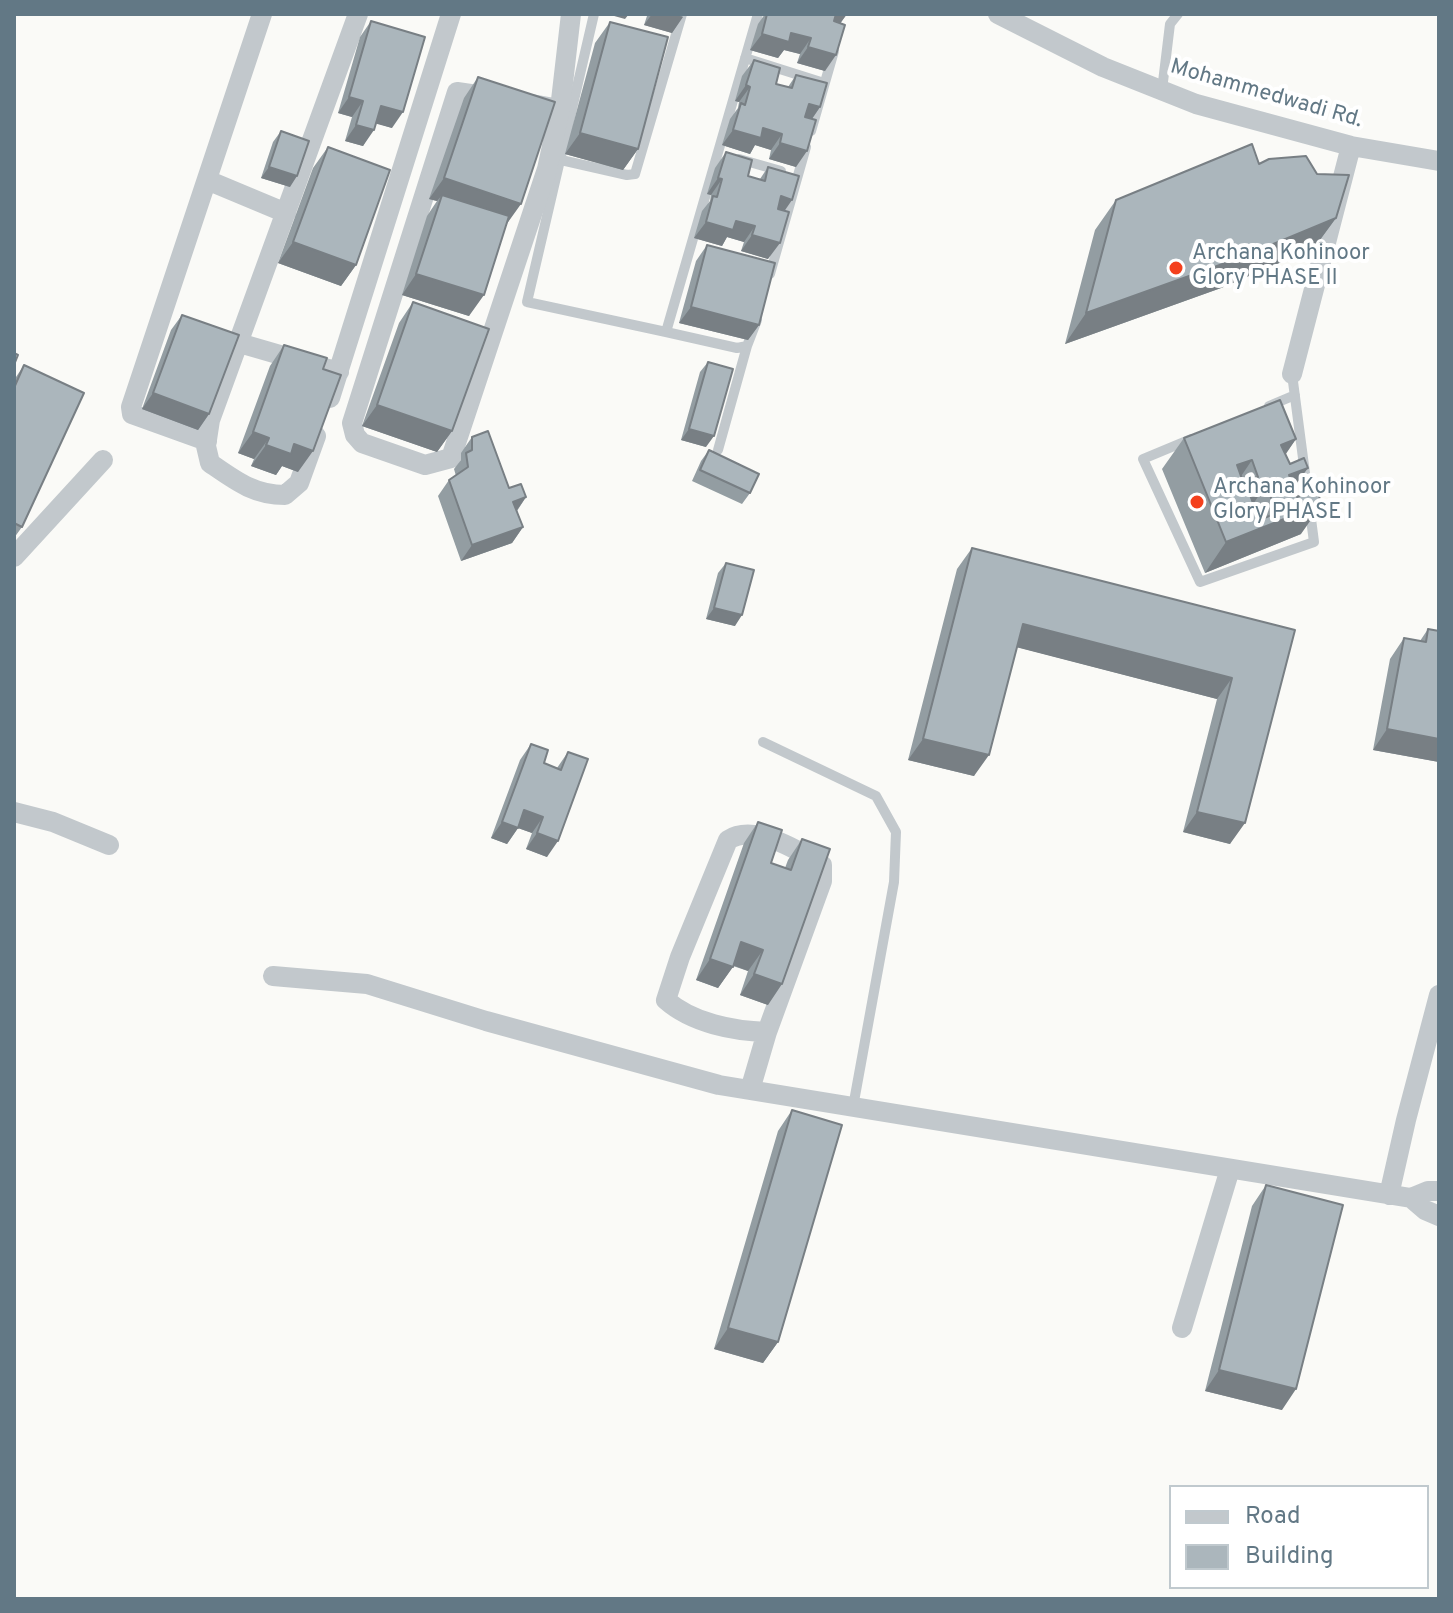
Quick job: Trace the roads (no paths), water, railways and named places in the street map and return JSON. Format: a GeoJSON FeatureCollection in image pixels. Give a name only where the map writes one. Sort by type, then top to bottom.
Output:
{"type":"FeatureCollection","features":[{"type":"Feature","properties":{"kind":"street"},"geometry":{"type":"LineString","coordinates":[[207,441],[132,414],[131,407],[262,14]]}},
{"type":"Feature","properties":{"kind":"street"},"geometry":{"type":"LineString","coordinates":[[361,20],[210,420],[207,441],[210,463],[265,495],[285,495],[299,483],[339,372],[434,45],[451,14]]}},
{"type":"Feature","properties":{"kind":"street"},"geometry":{"type":"LineString","coordinates":[[560,109],[457,92],[352,423],[355,435],[362,443],[425,465],[451,458],[547,169],[560,109],[571,14]]}},
{"type":"Feature","properties":{"kind":"street","name":"Mohammedwadi Rd."},"geometry":{"type":"LineString","coordinates":[[998,14],[1103,67],[1196,104],[1351,146],[1439,161]]}},
{"type":"Feature","properties":{"kind":"street"},"geometry":{"type":"LineString","coordinates":[[1293,385],[1351,146]]}},
{"type":"Feature","properties":{"kind":"street"},"geometry":{"type":"LineString","coordinates":[[207,180],[286,213]]}},
{"type":"Feature","properties":{"kind":"street"},"geometry":{"type":"LineString","coordinates":[[239,343],[339,372]]}},
{"type":"Feature","properties":{"kind":"street"},"geometry":{"type":"LineString","coordinates":[[14,557],[103,460]]}},
{"type":"Feature","properties":{"kind":"street"},"geometry":{"type":"LineString","coordinates":[[14,812],[53,822],[109,845]]}},
{"type":"Feature","properties":{"kind":"street"},"geometry":{"type":"LineString","coordinates":[[750,1090],[767,1032],[822,881],[822,865],[799,850],[749,832],[737,834],[728,840],[680,957],[666,1000],[680,1013],[742,1031],[767,1032]]}},
{"type":"Feature","properties":{"kind":"street"},"geometry":{"type":"LineString","coordinates":[[273,976],[367,984],[486,1021],[719,1085],[1389,1195],[1411,1198],[1428,1191],[1439,1191]]}},
{"type":"Feature","properties":{"kind":"street"},"geometry":{"type":"LineString","coordinates":[[1389,1195],[1439,995]]}},
{"type":"Feature","properties":{"kind":"street"},"geometry":{"type":"LineString","coordinates":[[1182,1328],[1230,1169]]}},
{"type":"Feature","properties":{"kind":"street"},"geometry":{"type":"LineString","coordinates":[[1411,1198],[1425,1210],[1439,1216]]}},
{"type":"Feature","properties":{"kind":"lane"},"geometry":{"type":"LineString","coordinates":[[561,160],[627,175],[635,174],[682,14]]}},
{"type":"Feature","properties":{"kind":"lane"},"geometry":{"type":"LineString","coordinates":[[666,332],[758,14]]}},
{"type":"Feature","properties":{"kind":"lane"},"geometry":{"type":"LineString","coordinates":[[1162,90],[1170,24],[1178,14]]}},
{"type":"Feature","properties":{"kind":"lane"},"geometry":{"type":"LineString","coordinates":[[605,27],[592,19],[527,302],[737,348],[747,346]]}},
{"type":"Feature","properties":{"kind":"lane"},"geometry":{"type":"LineString","coordinates":[[768,282],[836,41]]}},
{"type":"Feature","properties":{"kind":"lane"},"geometry":{"type":"LineString","coordinates":[[659,42],[673,45]]}},
{"type":"Feature","properties":{"kind":"lane"},"geometry":{"type":"LineString","coordinates":[[745,58],[824,83]]}},
{"type":"Feature","properties":{"kind":"lane"},"geometry":{"type":"LineString","coordinates":[[718,152],[798,176]]}},
{"type":"Feature","properties":{"kind":"lane"},"geometry":{"type":"LineString","coordinates":[[691,245],[704,249]]}},
{"type":"Feature","properties":{"kind":"lane"},"geometry":{"type":"LineString","coordinates":[[758,264],[772,267]]}},
{"type":"Feature","properties":{"kind":"lane"},"geometry":{"type":"LineString","coordinates":[[718,450],[760,311]]}},
{"type":"Feature","properties":{"kind":"lane"},"geometry":{"type":"LineString","coordinates":[[1198,436],[1143,459],[1200,582],[1314,542],[1293,385],[1253,412]]}},
{"type":"Feature","properties":{"kind":"lane"},"geometry":{"type":"LineString","coordinates":[[763,742],[876,796],[896,832],[894,882],[853,1107]]}},
{"type":"Feature","properties":{"kind":"place","name":"Archana Kohinoor Glory PHASE II"},"geometry":{"type":"Point","coordinates":[1176,268]}},
{"type":"Feature","properties":{"kind":"place","name":"Archana Kohinoor Glory PHASE I"},"geometry":{"type":"Point","coordinates":[1197,502]}}]}
